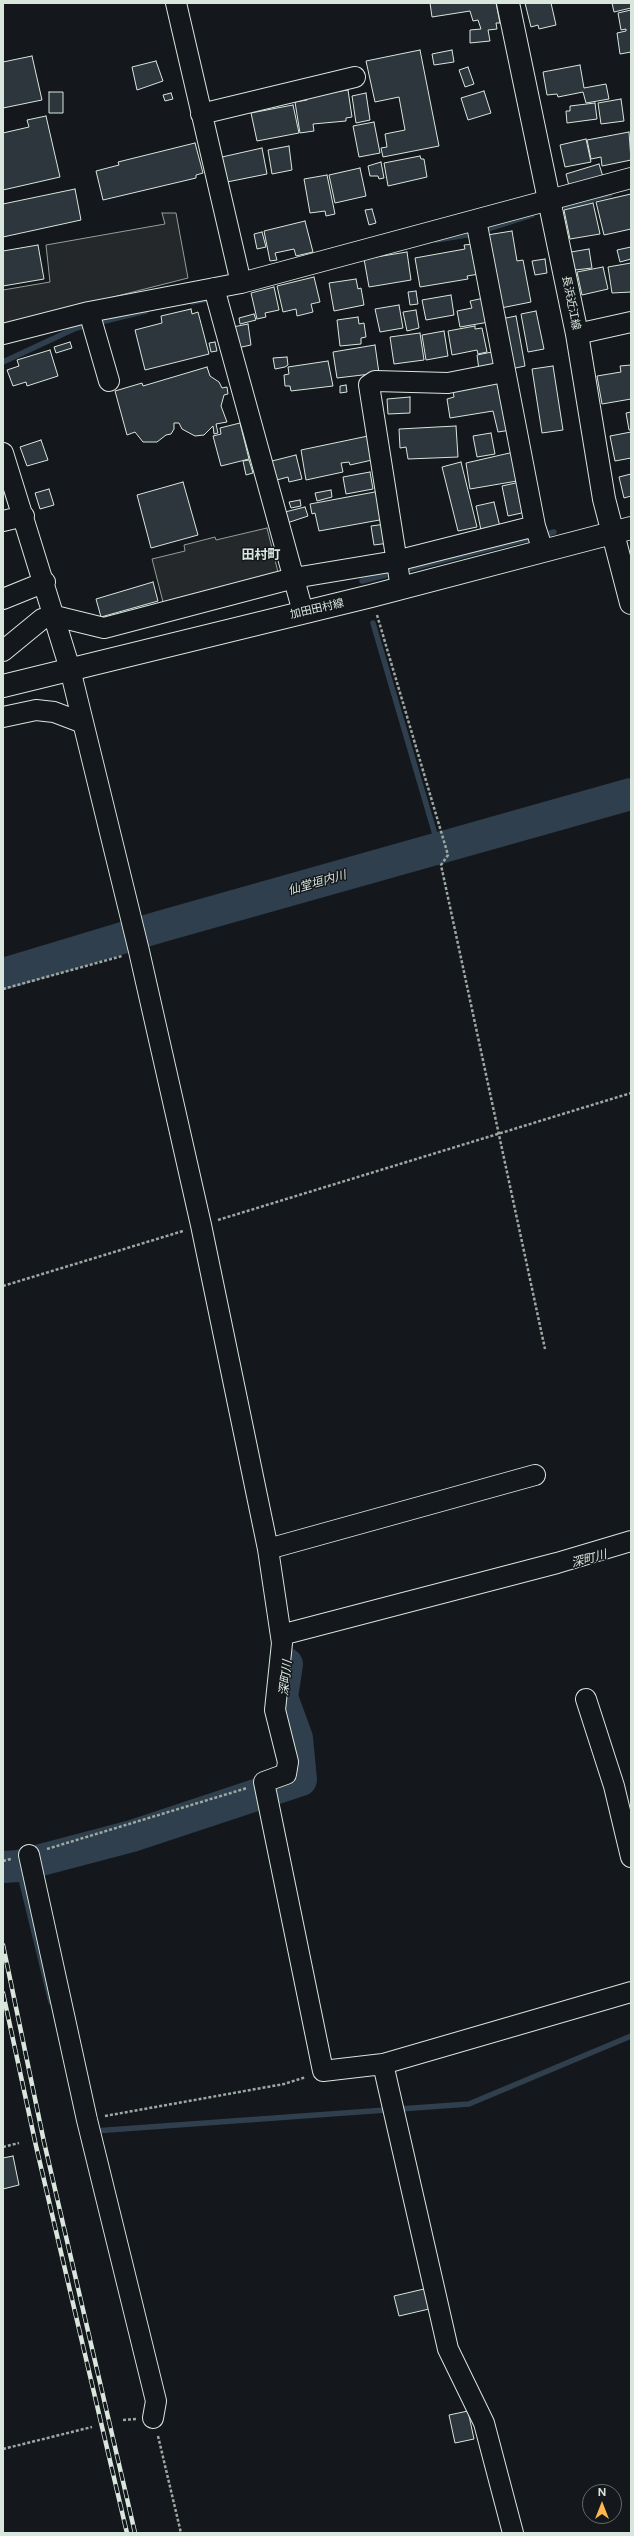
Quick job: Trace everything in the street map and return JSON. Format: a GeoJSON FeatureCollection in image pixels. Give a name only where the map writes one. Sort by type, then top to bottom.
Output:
{"type":"FeatureCollection","features":[{"type":"Feature","properties":{"kind":"main road","name":"長浜近江線"},"geometry":{"type":"LineString","coordinates":[[508,3],[577,334],[621,531],[631,603]]}},
{"type":"Feature","properties":{"kind":"main road","name":"加田田村線"},"geometry":{"type":"LineString","coordinates":[[3,686],[371,596],[398,575],[539,536],[621,531]]}},
{"type":"Feature","properties":{"kind":"street"},"geometry":{"type":"LineString","coordinates":[[176,3],[240,283]]}},
{"type":"Feature","properties":{"kind":"street"},"geometry":{"type":"LineString","coordinates":[[201,114],[355,77]]}},
{"type":"Feature","properties":{"kind":"street"},"geometry":{"type":"LineString","coordinates":[[3,334],[92,320],[215,295],[240,283],[477,229],[550,200],[631,178]]}},
{"type":"Feature","properties":{"kind":"street"},"geometry":{"type":"LineString","coordinates":[[477,229],[504,372],[539,536]]}},
{"type":"Feature","properties":{"kind":"street"},"geometry":{"type":"LineString","coordinates":[[215,295],[303,612]]}},
{"type":"Feature","properties":{"kind":"street"},"geometry":{"type":"LineString","coordinates":[[92,320],[109,381]]}},
{"type":"Feature","properties":{"kind":"street"},"geometry":{"type":"LineString","coordinates":[[577,334],[631,322]]}},
{"type":"Feature","properties":{"kind":"street"},"geometry":{"type":"LineString","coordinates":[[3,651],[42,619],[55,616],[104,628],[294,578],[398,575],[369,385],[375,382],[448,383],[504,372]]}},
{"type":"Feature","properties":{"kind":"street"},"geometry":{"type":"LineString","coordinates":[[3,454],[45,582],[70,669],[138,949],[200,1226],[268,1549],[282,1643],[275,1710],[288,1762],[286,1774],[264,1782],[323,2071],[383,2064],[631,1992]]}},
{"type":"Feature","properties":{"kind":"street"},"geometry":{"type":"LineString","coordinates":[[3,521],[24,516]]}},
{"type":"Feature","properties":{"kind":"street"},"geometry":{"type":"LineString","coordinates":[[3,599],[45,582]]}},
{"type":"Feature","properties":{"kind":"street"},"geometry":{"type":"LineString","coordinates":[[3,717],[36,710],[54,712],[83,723]]}},
{"type":"Feature","properties":{"kind":"street"},"geometry":{"type":"LineString","coordinates":[[268,1549],[535,1475]]}},
{"type":"Feature","properties":{"kind":"street"},"geometry":{"type":"LineString","coordinates":[[281,1635],[557,1563],[631,1541]]}},
{"type":"Feature","properties":{"kind":"street"},"geometry":{"type":"LineString","coordinates":[[586,1699],[623,1784],[631,1857]]}},
{"type":"Feature","properties":{"kind":"street"},"geometry":{"type":"LineString","coordinates":[[29,1855],[87,2120],[156,2401],[154,2418]]}},
{"type":"Feature","properties":{"kind":"street"},"geometry":{"type":"LineString","coordinates":[[383,2064],[448,2350],[484,2423],[512,2533]]}},
{"type":"Feature","properties":{"kind":"path"},"geometry":{"type":"LineString","coordinates":[[371,596],[448,855],[441,865],[545,1349]]}},
{"type":"Feature","properties":{"kind":"path"},"geometry":{"type":"LineString","coordinates":[[3,989],[138,949]]}},
{"type":"Feature","properties":{"kind":"path"},"geometry":{"type":"LineString","coordinates":[[3,1286],[631,1093]]}},
{"type":"Feature","properties":{"kind":"path"},"geometry":{"type":"LineString","coordinates":[[3,1861],[29,1855],[264,1782]]}},
{"type":"Feature","properties":{"kind":"path"},"geometry":{"type":"LineString","coordinates":[[87,2120],[284,2084],[323,2071]]}},
{"type":"Feature","properties":{"kind":"path"},"geometry":{"type":"LineString","coordinates":[[3,2147],[19,2143]]}},
{"type":"Feature","properties":{"kind":"path"},"geometry":{"type":"LineString","coordinates":[[154,2418],[181,2533]]}},
{"type":"Feature","properties":{"kind":"path"},"geometry":{"type":"LineString","coordinates":[[3,2448],[92,2427]]}},
{"type":"Feature","properties":{"kind":"shaded area"},"geometry":{"type":"Polygon","coordinates":[[[162,213],[176,213],[188,278],[3,325],[3,290],[50,282],[46,245],[165,224],[162,213]]]}},
{"type":"Feature","properties":{"kind":"shaded area"},"geometry":{"type":"Polygon","coordinates":[[[267,528],[278,572],[163,602],[152,559],[185,551],[184,545],[215,537],[216,540],[267,528]]]}},
{"type":"Feature","properties":{"kind":"building"},"geometry":{"type":"Polygon","coordinates":[[[430,3],[496,3],[500,23],[496,23],[497,29],[488,30],[490,41],[470,43],[470,30],[481,29],[478,20],[473,21],[470,11],[432,17],[430,3]]]}},
{"type":"Feature","properties":{"kind":"building"},"geometry":{"type":"Polygon","coordinates":[[[525,3],[551,3],[556,25],[539,29],[538,25],[531,27],[525,3]]]}},
{"type":"Feature","properties":{"kind":"building"},"geometry":{"type":"Polygon","coordinates":[[[612,3],[631,3],[631,8],[614,12],[612,3]]]}},
{"type":"Feature","properties":{"kind":"building"},"geometry":{"type":"Polygon","coordinates":[[[631,10],[631,52],[620,54],[617,33],[626,31],[626,29],[621,30],[618,13],[631,10]]]}},
{"type":"Feature","properties":{"kind":"building"},"geometry":{"type":"Polygon","coordinates":[[[420,50],[439,146],[383,157],[381,148],[387,147],[385,134],[405,130],[399,97],[375,102],[366,61],[420,50]]]}},
{"type":"Feature","properties":{"kind":"building"},"geometry":{"type":"Polygon","coordinates":[[[452,50],[454,62],[434,65],[432,54],[452,50]]]}},
{"type":"Feature","properties":{"kind":"building"},"geometry":{"type":"Polygon","coordinates":[[[32,56],[42,100],[3,108],[3,62],[32,56]]]}},
{"type":"Feature","properties":{"kind":"building"},"geometry":{"type":"Polygon","coordinates":[[[156,61],[163,81],[137,90],[132,67],[156,61]]]}},
{"type":"Feature","properties":{"kind":"building"},"geometry":{"type":"Polygon","coordinates":[[[580,65],[584,88],[606,84],[609,99],[586,103],[583,92],[558,97],[557,94],[547,95],[543,72],[580,65]]]}},
{"type":"Feature","properties":{"kind":"building"},"geometry":{"type":"Polygon","coordinates":[[[468,67],[474,84],[465,87],[459,70],[468,67]]]}},
{"type":"Feature","properties":{"kind":"building"},"geometry":{"type":"Polygon","coordinates":[[[348,90],[352,117],[346,118],[346,121],[313,124],[314,131],[300,133],[295,102],[307,100],[306,96],[348,90]]]}},
{"type":"Feature","properties":{"kind":"building"},"geometry":{"type":"Polygon","coordinates":[[[484,91],[491,113],[468,120],[461,98],[484,91]]]}},
{"type":"Feature","properties":{"kind":"building"},"geometry":{"type":"Polygon","coordinates":[[[49,92],[63,92],[63,113],[49,113],[49,92]]]}},
{"type":"Feature","properties":{"kind":"building"},"geometry":{"type":"Polygon","coordinates":[[[171,93],[173,99],[165,101],[163,95],[171,93]]]}},
{"type":"Feature","properties":{"kind":"building"},"geometry":{"type":"Polygon","coordinates":[[[366,93],[370,120],[356,123],[352,96],[366,93]]]}},
{"type":"Feature","properties":{"kind":"building"},"geometry":{"type":"Polygon","coordinates":[[[621,99],[624,121],[601,124],[598,103],[621,99]]]}},
{"type":"Feature","properties":{"kind":"building"},"geometry":{"type":"Polygon","coordinates":[[[595,103],[597,119],[567,123],[566,111],[570,111],[570,106],[595,103]]]}},
{"type":"Feature","properties":{"kind":"building"},"geometry":{"type":"Polygon","coordinates":[[[293,105],[299,133],[257,141],[251,113],[293,105]]]}},
{"type":"Feature","properties":{"kind":"building"},"geometry":{"type":"Polygon","coordinates":[[[46,116],[60,177],[3,190],[3,133],[29,127],[27,120],[46,116]]]}},
{"type":"Feature","properties":{"kind":"building"},"geometry":{"type":"Polygon","coordinates":[[[374,122],[380,153],[359,157],[353,126],[374,122]]]}},
{"type":"Feature","properties":{"kind":"building"},"geometry":{"type":"Polygon","coordinates":[[[629,132],[631,160],[602,166],[601,157],[591,159],[587,140],[629,132]]]}},
{"type":"Feature","properties":{"kind":"building"},"geometry":{"type":"Polygon","coordinates":[[[586,139],[591,162],[565,167],[560,145],[586,139]]]}},
{"type":"Feature","properties":{"kind":"building"},"geometry":{"type":"Polygon","coordinates":[[[195,143],[203,173],[196,175],[196,178],[103,200],[96,171],[119,165],[118,162],[195,143]]]}},
{"type":"Feature","properties":{"kind":"building"},"geometry":{"type":"Polygon","coordinates":[[[289,146],[292,170],[272,174],[268,150],[289,146]]]}},
{"type":"Feature","properties":{"kind":"building"},"geometry":{"type":"Polygon","coordinates":[[[262,148],[267,174],[227,182],[222,157],[262,148]]]}},
{"type":"Feature","properties":{"kind":"building"},"geometry":{"type":"Polygon","coordinates":[[[420,156],[421,159],[424,159],[427,177],[388,186],[384,163],[420,156]]]}},
{"type":"Feature","properties":{"kind":"building"},"geometry":{"type":"Polygon","coordinates":[[[381,162],[384,178],[379,179],[378,176],[370,176],[368,166],[381,162]]]}},
{"type":"Feature","properties":{"kind":"building"},"geometry":{"type":"Polygon","coordinates":[[[599,164],[604,180],[570,190],[566,174],[599,164]]]}},
{"type":"Feature","properties":{"kind":"building"},"geometry":{"type":"Polygon","coordinates":[[[360,168],[366,196],[335,203],[329,175],[360,168]]]}},
{"type":"Feature","properties":{"kind":"building"},"geometry":{"type":"Polygon","coordinates":[[[327,175],[335,214],[326,216],[325,211],[310,213],[304,179],[327,175]]]}},
{"type":"Feature","properties":{"kind":"building"},"geometry":{"type":"Polygon","coordinates":[[[75,189],[81,220],[3,237],[3,204],[75,189]]]}},
{"type":"Feature","properties":{"kind":"building"},"geometry":{"type":"Polygon","coordinates":[[[631,194],[631,229],[604,235],[596,202],[631,194]]]}},
{"type":"Feature","properties":{"kind":"building"},"geometry":{"type":"Polygon","coordinates":[[[593,203],[600,234],[570,239],[564,210],[593,203]]]}},
{"type":"Feature","properties":{"kind":"building"},"geometry":{"type":"Polygon","coordinates":[[[372,209],[376,223],[369,225],[365,210],[372,209]]]}},
{"type":"Feature","properties":{"kind":"building"},"geometry":{"type":"Polygon","coordinates":[[[305,221],[313,252],[296,256],[294,249],[275,253],[277,260],[270,261],[264,231],[305,221]]]}},
{"type":"Feature","properties":{"kind":"building"},"geometry":{"type":"Polygon","coordinates":[[[512,231],[517,261],[523,260],[531,302],[501,308],[487,235],[512,231]]]}},
{"type":"Feature","properties":{"kind":"building"},"geometry":{"type":"Polygon","coordinates":[[[262,232],[266,247],[257,249],[254,234],[262,232]]]}},
{"type":"Feature","properties":{"kind":"building"},"geometry":{"type":"Polygon","coordinates":[[[474,244],[479,274],[467,276],[468,279],[420,287],[415,258],[465,249],[464,245],[474,244]]]}},
{"type":"Feature","properties":{"kind":"building"},"geometry":{"type":"Polygon","coordinates":[[[38,245],[44,279],[3,286],[3,251],[38,245]]]}},
{"type":"Feature","properties":{"kind":"building"},"geometry":{"type":"Polygon","coordinates":[[[631,247],[631,259],[620,262],[617,250],[631,247]]]}},
{"type":"Feature","properties":{"kind":"building"},"geometry":{"type":"Polygon","coordinates":[[[589,249],[592,268],[575,270],[571,252],[589,249]]]}},
{"type":"Feature","properties":{"kind":"building"},"geometry":{"type":"Polygon","coordinates":[[[407,252],[411,280],[369,287],[364,259],[407,252]]]}},
{"type":"Feature","properties":{"kind":"building"},"geometry":{"type":"Polygon","coordinates":[[[545,259],[547,273],[535,275],[532,261],[545,259]]]}},
{"type":"Feature","properties":{"kind":"building"},"geometry":{"type":"Polygon","coordinates":[[[631,263],[631,292],[612,293],[608,267],[631,263]]]}},
{"type":"Feature","properties":{"kind":"building"},"geometry":{"type":"Polygon","coordinates":[[[603,267],[608,289],[582,295],[577,272],[603,267]]]}},
{"type":"Feature","properties":{"kind":"building"},"geometry":{"type":"Polygon","coordinates":[[[314,277],[320,302],[311,304],[313,312],[297,316],[296,309],[283,312],[277,286],[314,277]]]}},
{"type":"Feature","properties":{"kind":"building"},"geometry":{"type":"Polygon","coordinates":[[[356,279],[358,289],[361,288],[364,305],[334,311],[329,283],[356,279]]]}},
{"type":"Feature","properties":{"kind":"building"},"geometry":{"type":"Polygon","coordinates":[[[274,287],[279,310],[265,313],[266,317],[257,319],[251,293],[274,287]]]}},
{"type":"Feature","properties":{"kind":"building"},"geometry":{"type":"Polygon","coordinates":[[[416,291],[418,304],[410,305],[408,292],[416,291]]]}},
{"type":"Feature","properties":{"kind":"building"},"geometry":{"type":"Polygon","coordinates":[[[451,295],[454,315],[426,320],[422,300],[451,295]]]}},
{"type":"Feature","properties":{"kind":"building"},"geometry":{"type":"Polygon","coordinates":[[[484,298],[489,322],[460,327],[457,311],[472,308],[470,301],[484,298]]]}},
{"type":"Feature","properties":{"kind":"building"},"geometry":{"type":"Polygon","coordinates":[[[399,305],[403,328],[380,332],[375,309],[399,305]]]}},
{"type":"Feature","properties":{"kind":"building"},"geometry":{"type":"Polygon","coordinates":[[[191,309],[192,314],[198,312],[209,354],[145,370],[135,330],[162,323],[161,316],[191,309]]]}},
{"type":"Feature","properties":{"kind":"building"},"geometry":{"type":"Polygon","coordinates":[[[416,310],[419,328],[407,331],[403,312],[416,310]]]}},
{"type":"Feature","properties":{"kind":"building"},"geometry":{"type":"Polygon","coordinates":[[[536,311],[544,349],[528,352],[521,314],[536,311]]]}},
{"type":"Feature","properties":{"kind":"building"},"geometry":{"type":"Polygon","coordinates":[[[254,314],[256,320],[240,324],[239,318],[254,314]]]}},
{"type":"Feature","properties":{"kind":"building"},"geometry":{"type":"Polygon","coordinates":[[[516,316],[525,366],[511,369],[501,319],[516,316]]]}},
{"type":"Feature","properties":{"kind":"building"},"geometry":{"type":"Polygon","coordinates":[[[358,317],[359,324],[364,323],[366,337],[361,338],[361,344],[340,346],[337,320],[358,317]]]}},
{"type":"Feature","properties":{"kind":"building"},"geometry":{"type":"Polygon","coordinates":[[[248,324],[251,345],[237,348],[233,327],[248,324]]]}},
{"type":"Feature","properties":{"kind":"building"},"geometry":{"type":"Polygon","coordinates":[[[475,326],[475,329],[482,328],[487,352],[478,354],[477,350],[452,355],[448,331],[475,326]]]}},
{"type":"Feature","properties":{"kind":"building"},"geometry":{"type":"Polygon","coordinates":[[[444,331],[448,356],[426,360],[422,335],[444,331]]]}},
{"type":"Feature","properties":{"kind":"building"},"geometry":{"type":"Polygon","coordinates":[[[420,333],[424,360],[394,364],[390,337],[420,333]]]}},
{"type":"Feature","properties":{"kind":"building"},"geometry":{"type":"Polygon","coordinates":[[[70,342],[72,348],[56,353],[54,347],[70,342]]]}},
{"type":"Feature","properties":{"kind":"building"},"geometry":{"type":"Polygon","coordinates":[[[215,342],[217,351],[211,352],[209,343],[215,342]]]}},
{"type":"Feature","properties":{"kind":"building"},"geometry":{"type":"Polygon","coordinates":[[[375,345],[379,373],[337,378],[333,352],[375,345]]]}},
{"type":"Feature","properties":{"kind":"building"},"geometry":{"type":"Polygon","coordinates":[[[50,350],[58,376],[27,386],[26,382],[13,386],[7,370],[19,366],[17,360],[50,350]]]}},
{"type":"Feature","properties":{"kind":"building"},"geometry":{"type":"Polygon","coordinates":[[[492,352],[495,368],[479,370],[477,355],[492,352]]]}},
{"type":"Feature","properties":{"kind":"building"},"geometry":{"type":"Polygon","coordinates":[[[287,357],[288,365],[275,369],[273,358],[287,357]]]}},
{"type":"Feature","properties":{"kind":"building"},"geometry":{"type":"Polygon","coordinates":[[[328,361],[333,386],[291,391],[290,386],[285,386],[284,375],[289,374],[288,367],[328,361]]]}},
{"type":"Feature","properties":{"kind":"building"},"geometry":{"type":"Polygon","coordinates":[[[631,365],[631,399],[602,404],[597,376],[621,372],[620,366],[631,365]]]}},
{"type":"Feature","properties":{"kind":"building"},"geometry":{"type":"Polygon","coordinates":[[[553,366],[563,430],[542,433],[532,369],[553,366]]]}},
{"type":"Feature","properties":{"kind":"building"},"geometry":{"type":"Polygon","coordinates":[[[207,367],[210,376],[219,382],[222,388],[227,387],[228,394],[224,395],[221,406],[227,422],[216,424],[218,433],[214,434],[213,426],[204,435],[195,436],[182,429],[179,423],[174,423],[174,429],[171,434],[166,435],[157,442],[143,442],[135,432],[127,435],[115,391],[142,383],[143,386],[207,367]]]}},
{"type":"Feature","properties":{"kind":"building"},"geometry":{"type":"Polygon","coordinates":[[[500,377],[511,430],[498,432],[493,411],[450,418],[447,399],[454,397],[452,386],[500,377]]]}},
{"type":"Feature","properties":{"kind":"building"},"geometry":{"type":"Polygon","coordinates":[[[346,385],[347,392],[340,393],[340,386],[346,385]]]}},
{"type":"Feature","properties":{"kind":"building"},"geometry":{"type":"Polygon","coordinates":[[[410,397],[410,413],[388,414],[387,399],[410,397]]]}},
{"type":"Feature","properties":{"kind":"building"},"geometry":{"type":"Polygon","coordinates":[[[631,412],[631,430],[629,430],[626,413],[631,412]]]}},
{"type":"Feature","properties":{"kind":"building"},"geometry":{"type":"Polygon","coordinates":[[[240,423],[249,459],[221,466],[213,436],[221,434],[220,428],[240,423]]]}},
{"type":"Feature","properties":{"kind":"building"},"geometry":{"type":"Polygon","coordinates":[[[456,426],[458,457],[408,459],[406,447],[400,448],[399,429],[456,426]]]}},
{"type":"Feature","properties":{"kind":"building"},"geometry":{"type":"Polygon","coordinates":[[[631,432],[631,458],[615,461],[610,436],[631,432]]]}},
{"type":"Feature","properties":{"kind":"building"},"geometry":{"type":"Polygon","coordinates":[[[491,433],[495,454],[477,457],[473,436],[491,433]]]}},
{"type":"Feature","properties":{"kind":"building"},"geometry":{"type":"Polygon","coordinates":[[[368,436],[372,460],[350,465],[349,462],[341,463],[343,472],[306,480],[301,450],[368,436]]]}},
{"type":"Feature","properties":{"kind":"building"},"geometry":{"type":"Polygon","coordinates":[[[41,440],[48,460],[27,466],[20,447],[41,440]]]}},
{"type":"Feature","properties":{"kind":"building"},"geometry":{"type":"Polygon","coordinates":[[[514,452],[517,481],[470,489],[466,463],[514,452]]]}},
{"type":"Feature","properties":{"kind":"building"},"geometry":{"type":"Polygon","coordinates":[[[296,455],[302,479],[289,482],[288,477],[273,481],[268,462],[296,455]]]}},
{"type":"Feature","properties":{"kind":"building"},"geometry":{"type":"Polygon","coordinates":[[[249,460],[253,473],[246,475],[243,461],[249,460]]]}},
{"type":"Feature","properties":{"kind":"building"},"geometry":{"type":"Polygon","coordinates":[[[461,462],[477,527],[458,531],[442,467],[461,462]]]}},
{"type":"Feature","properties":{"kind":"building"},"geometry":{"type":"Polygon","coordinates":[[[370,472],[373,489],[346,494],[343,477],[370,472]]]}},
{"type":"Feature","properties":{"kind":"building"},"geometry":{"type":"Polygon","coordinates":[[[631,474],[631,496],[624,498],[619,477],[631,474]]]}},
{"type":"Feature","properties":{"kind":"building"},"geometry":{"type":"Polygon","coordinates":[[[183,482],[198,535],[151,548],[137,495],[183,482]]]}},
{"type":"Feature","properties":{"kind":"building"},"geometry":{"type":"Polygon","coordinates":[[[520,482],[526,512],[508,516],[502,486],[520,482]]]}},
{"type":"Feature","properties":{"kind":"building"},"geometry":{"type":"Polygon","coordinates":[[[49,489],[54,505],[40,509],[35,493],[49,489]]]}},
{"type":"Feature","properties":{"kind":"building"},"geometry":{"type":"Polygon","coordinates":[[[331,490],[332,497],[317,501],[315,493],[331,490]]]}},
{"type":"Feature","properties":{"kind":"building"},"geometry":{"type":"Polygon","coordinates":[[[380,491],[385,519],[319,531],[315,513],[312,514],[310,504],[380,491]]]}},
{"type":"Feature","properties":{"kind":"building"},"geometry":{"type":"Polygon","coordinates":[[[300,500],[301,506],[291,508],[289,502],[300,500]]]}},
{"type":"Feature","properties":{"kind":"building"},"geometry":{"type":"Polygon","coordinates":[[[494,502],[501,531],[482,535],[476,506],[494,502]]]}},
{"type":"Feature","properties":{"kind":"building"},"geometry":{"type":"Polygon","coordinates":[[[305,507],[308,516],[284,524],[281,513],[305,507]]]}},
{"type":"Feature","properties":{"kind":"building"},"geometry":{"type":"Polygon","coordinates":[[[386,524],[389,543],[374,545],[371,526],[386,524]]]}},
{"type":"Feature","properties":{"kind":"building"},"geometry":{"type":"Polygon","coordinates":[[[153,582],[158,601],[101,617],[96,599],[153,582]]]}},
{"type":"Feature","properties":{"kind":"building"},"geometry":{"type":"Polygon","coordinates":[[[13,2156],[19,2185],[3,2189],[3,2158],[13,2156]]]}},
{"type":"Feature","properties":{"kind":"building"},"geometry":{"type":"Polygon","coordinates":[[[424,2289],[429,2309],[399,2316],[394,2296],[424,2289]]]}},
{"type":"Feature","properties":{"kind":"building"},"geometry":{"type":"Polygon","coordinates":[[[468,2411],[474,2439],[455,2443],[449,2415],[468,2411]]]}},
{"type":"Feature","properties":{"kind":"waterway"},"geometry":{"type":"LineString","coordinates":[[566,207],[610,194]]}},
{"type":"Feature","properties":{"kind":"waterway"},"geometry":{"type":"LineString","coordinates":[[436,240],[473,234],[532,215]]}},
{"type":"Feature","properties":{"kind":"waterway"},"geometry":{"type":"LineString","coordinates":[[192,302],[213,298]]}},
{"type":"Feature","properties":{"kind":"waterway"},"geometry":{"type":"LineString","coordinates":[[3,362],[76,328],[146,311]]}},
{"type":"Feature","properties":{"kind":"waterway"},"geometry":{"type":"LineString","coordinates":[[362,581],[554,532]]}},
{"type":"Feature","properties":{"kind":"waterway"},"geometry":{"type":"LineString","coordinates":[[373,623],[439,848]]}},
{"type":"Feature","properties":{"kind":"waterway","name":"仙堂垣内川"},"geometry":{"type":"LineString","coordinates":[[3,974],[159,927],[631,794]]}},
{"type":"Feature","properties":{"kind":"waterway","name":"深町川"},"geometry":{"type":"LineString","coordinates":[[3,1867],[18,1866],[132,1836],[301,1780],[297,1738],[282,1697],[287,1664]]}},
{"type":"Feature","properties":{"kind":"waterway"},"geometry":{"type":"LineString","coordinates":[[18,1866],[51,2002]]}},
{"type":"Feature","properties":{"kind":"waterway"},"geometry":{"type":"LineString","coordinates":[[94,2131],[469,2104],[631,2036]]}},
{"type":"Feature","properties":{"kind":"railway"},"geometry":{"type":"LineString","coordinates":[[3,1945],[44,2142],[135,2533]]}},
{"type":"Feature","properties":{"kind":"railway"},"geometry":{"type":"LineString","coordinates":[[3,1993],[36,2146],[127,2533]]}},
{"type":"Feature","properties":{"kind":"district","name":"田村町"},"geometry":{"type":"Point","coordinates":[261,555]}}]}
